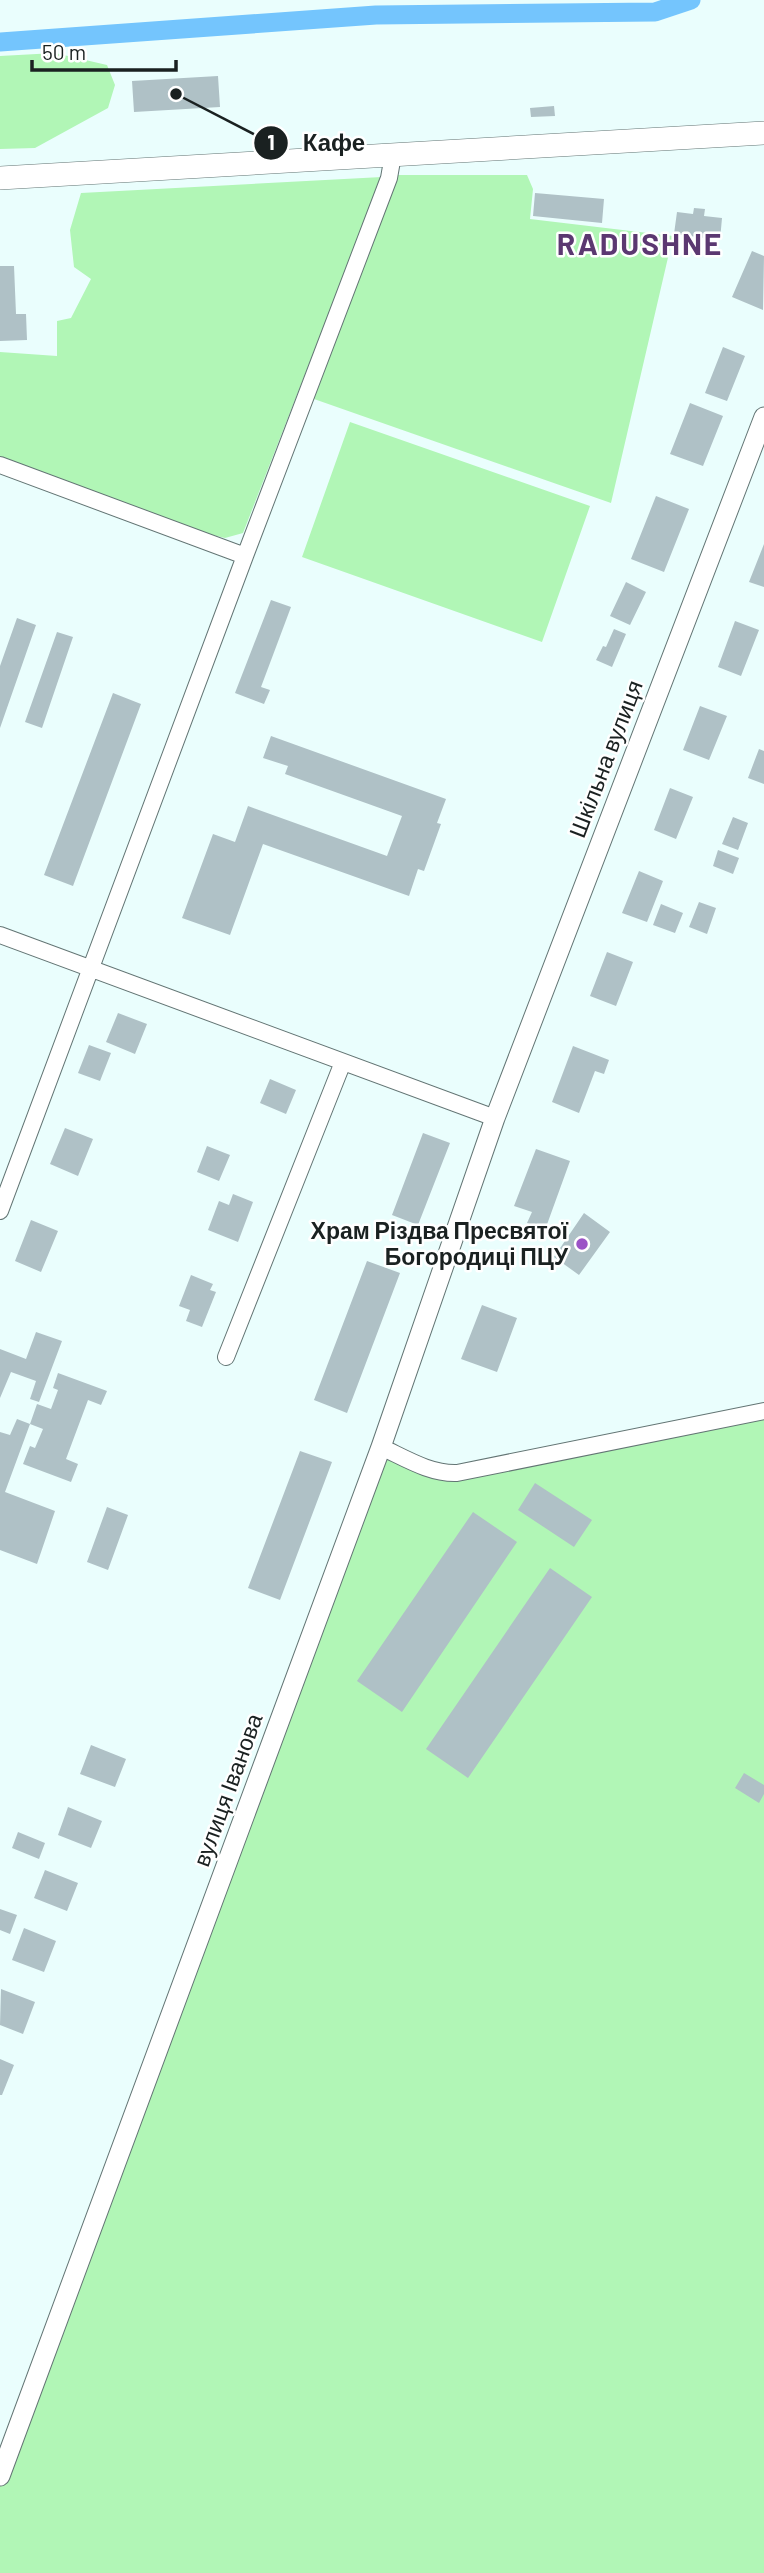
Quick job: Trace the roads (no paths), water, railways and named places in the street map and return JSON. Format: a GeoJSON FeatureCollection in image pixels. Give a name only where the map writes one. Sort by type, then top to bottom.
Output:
{"type":"FeatureCollection","features":[{"type":"Feature","properties":{"kind":"main road"},"geometry":{"type":"LineString","coordinates":[[0,178],[764,133]]}},
{"type":"Feature","properties":{"kind":"street"},"geometry":{"type":"LineString","coordinates":[[0,1211],[389,178],[393,155]]}},
{"type":"Feature","properties":{"kind":"street","name":"Шкільна вулиця"},"geometry":{"type":"LineString","coordinates":[[495,1118],[764,416]]}},
{"type":"Feature","properties":{"kind":"street"},"geometry":{"type":"LineString","coordinates":[[0,465],[245,556]]}},
{"type":"Feature","properties":{"kind":"street"},"geometry":{"type":"LineString","coordinates":[[0,935],[495,1118]]}},
{"type":"Feature","properties":{"kind":"street"},"geometry":{"type":"LineString","coordinates":[[226,1357],[343,1062]]}},
{"type":"Feature","properties":{"kind":"street","name":"вулиця Іванова"},"geometry":{"type":"LineString","coordinates":[[0,2476],[381,1447],[495,1118]]}},
{"type":"Feature","properties":{"kind":"street"},"geometry":{"type":"LineString","coordinates":[[381,1447],[439,1472],[457,1473],[764,1411]]}},
{"type":"Feature","properties":{"kind":"waterway"},"geometry":{"type":"LineString","coordinates":[[0,42],[376,15],[655,12],[691,0]]}},
{"type":"Feature","properties":{"kind":"place","name":"Кафе"},"geometry":{"type":"Point","coordinates":[176,94]}},
{"type":"Feature","properties":{"kind":"place","name":"Храм Різдва Пресвятої Богородиці ПЦУ"},"geometry":{"type":"Point","coordinates":[582,1244]}},
{"type":"Feature","properties":{"kind":"district","name":"RADUSHNE"},"geometry":{"type":"Point","coordinates":[640,245]}}]}
